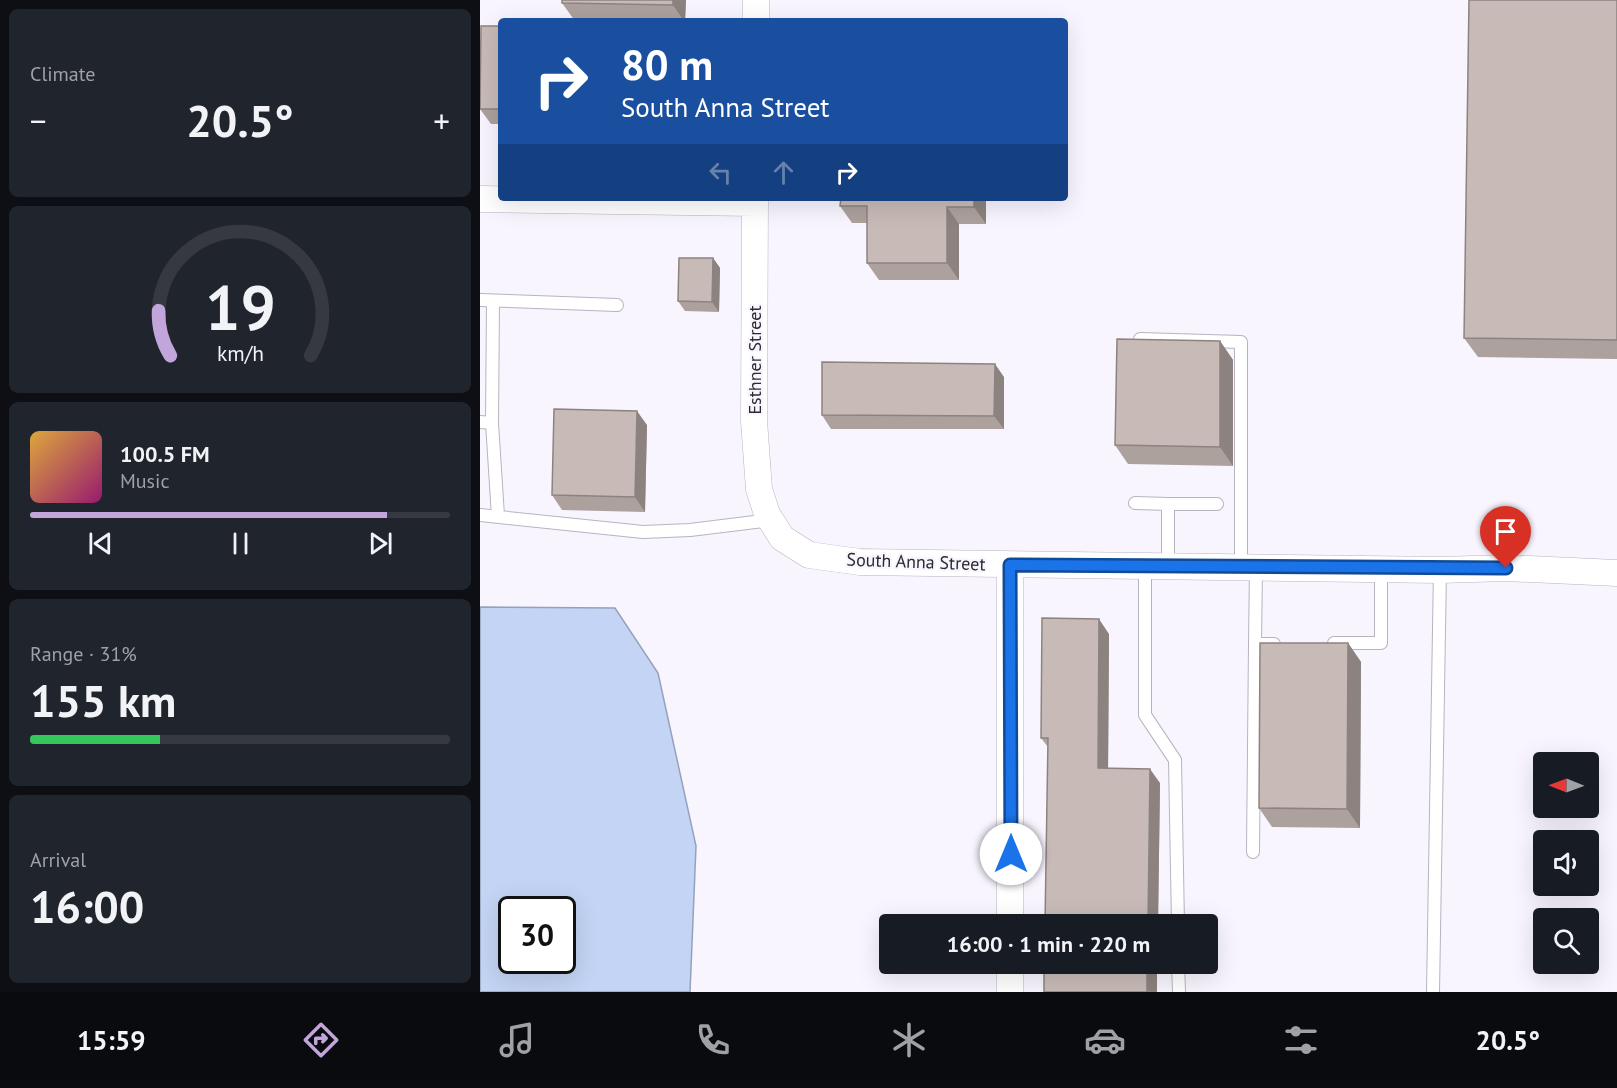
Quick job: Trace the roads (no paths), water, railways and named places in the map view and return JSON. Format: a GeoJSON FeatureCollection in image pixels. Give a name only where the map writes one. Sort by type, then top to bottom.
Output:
{"type":"FeatureCollection","features":[{"type":"Feature","properties":{"kind":"street"},"geometry":{"type":"LineString","coordinates":[[756,0],[756,18]]}},
{"type":"Feature","properties":{"kind":"street"},"geometry":{"type":"LineString","coordinates":[[480,199],[498,199]]}},
{"type":"Feature","properties":{"kind":"street","name":"Esthner Street"},"geometry":{"type":"LineString","coordinates":[[755,201],[754,421],[759,489],[767,514],[771,519]]}},
{"type":"Feature","properties":{"kind":"street","name":"South Anna Street"},"geometry":{"type":"LineString","coordinates":[[771,519],[782,538],[809,555],[860,562],[1440,570],[1506,568],[1617,573]]}},
{"type":"Feature","properties":{"kind":"street"},"geometry":{"type":"LineString","coordinates":[[1010,565],[1010,914]]}},
{"type":"Feature","properties":{"kind":"street"},"geometry":{"type":"LineString","coordinates":[[1010,974],[1010,992]]}},
{"type":"Feature","properties":{"kind":"lane"},"geometry":{"type":"LineString","coordinates":[[480,300],[617,305]]}},
{"type":"Feature","properties":{"kind":"lane"},"geometry":{"type":"LineString","coordinates":[[493,301],[486,423],[498,516]]}},
{"type":"Feature","properties":{"kind":"lane"},"geometry":{"type":"LineString","coordinates":[[1140,339],[1241,342],[1248,566],[1255,644],[1253,852]]}},
{"type":"Feature","properties":{"kind":"lane"},"geometry":{"type":"LineString","coordinates":[[1135,503],[1217,504]]}},
{"type":"Feature","properties":{"kind":"lane"},"geometry":{"type":"LineString","coordinates":[[1168,504],[1157,566],[1145,715],[1175,760],[1178,914]]}},
{"type":"Feature","properties":{"kind":"lane"},"geometry":{"type":"LineString","coordinates":[[480,515],[643,532],[690,530],[771,519]]}},
{"type":"Feature","properties":{"kind":"lane"},"geometry":{"type":"LineString","coordinates":[[1324,644],[1381,643],[1380,569]]}},
{"type":"Feature","properties":{"kind":"lane"},"geometry":{"type":"LineString","coordinates":[[1433,992],[1440,570]]}},
{"type":"Feature","properties":{"kind":"lane"},"geometry":{"type":"LineString","coordinates":[[1255,644],[1289,644]]}},
{"type":"Feature","properties":{"kind":"lane"},"geometry":{"type":"LineString","coordinates":[[1178,974],[1179,992]]}},
{"type":"Feature","properties":{"kind":"water"},"geometry":{"type":"Polygon","coordinates":[[[480,607],[615,608],[658,673],[696,846],[690,992],[480,992],[480,607]]]}}]}
